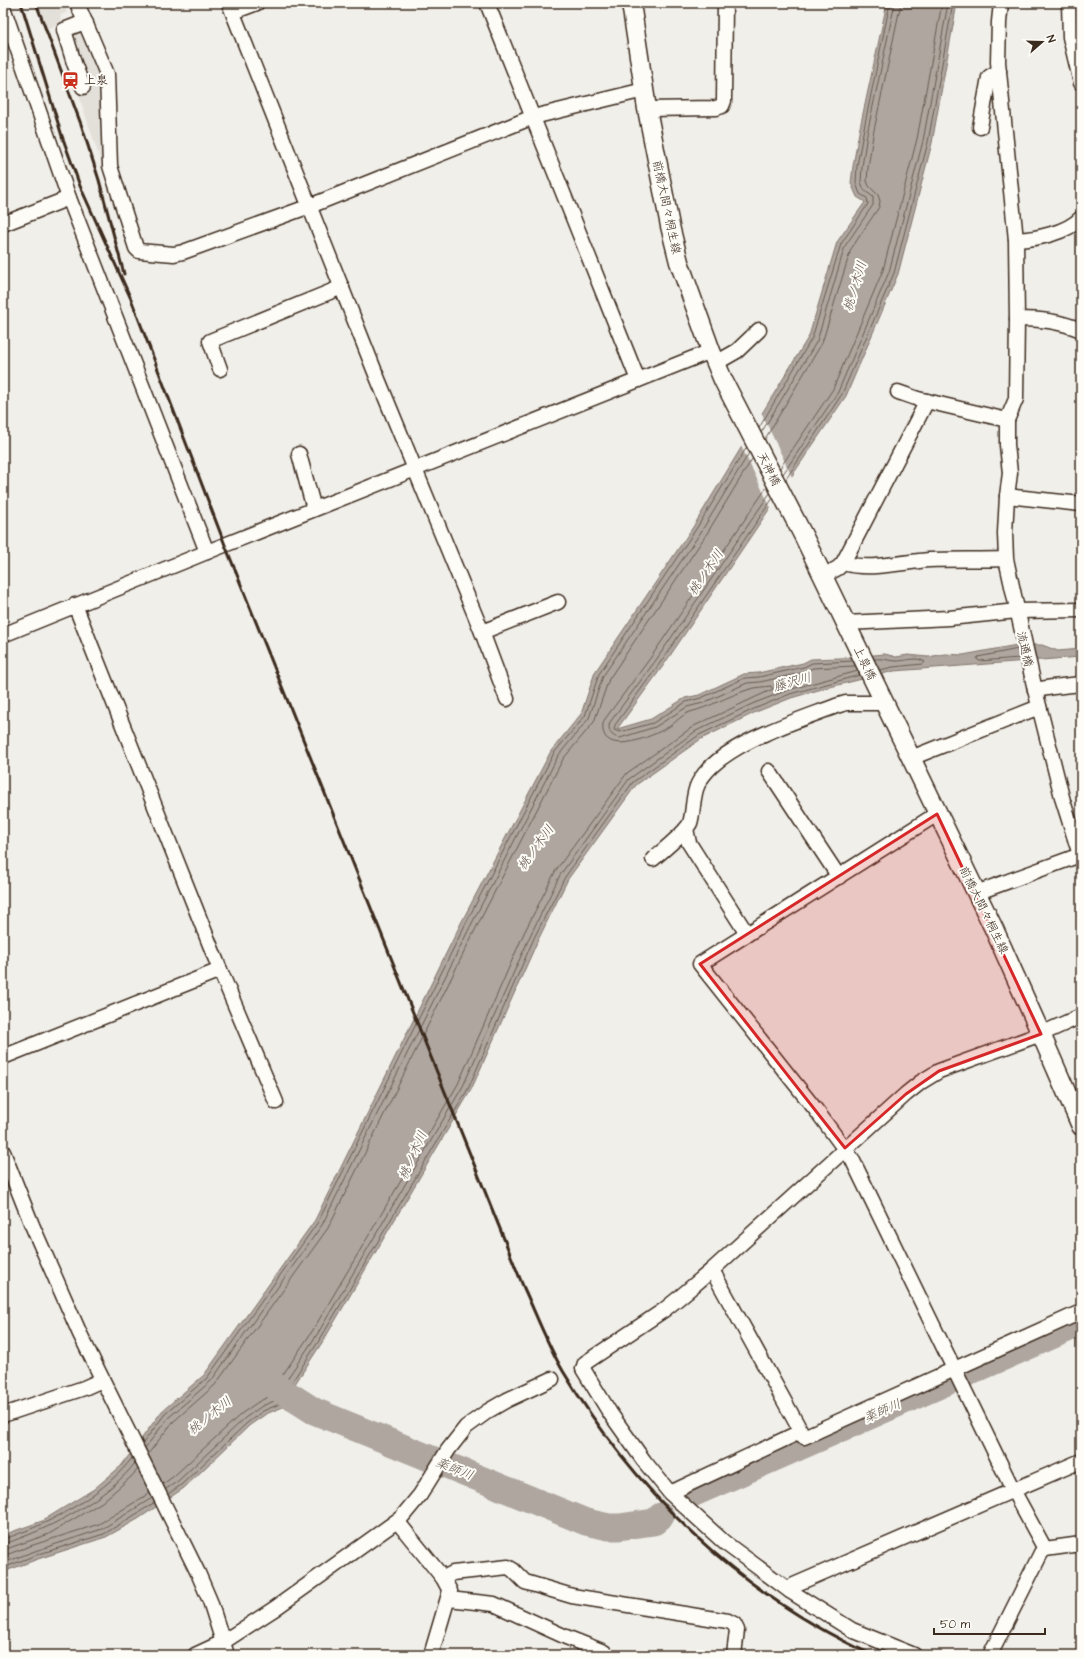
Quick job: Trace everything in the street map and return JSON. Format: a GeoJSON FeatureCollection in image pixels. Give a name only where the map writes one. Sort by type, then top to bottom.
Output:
{"type":"FeatureCollection","features":[{"type":"Feature","properties":{"kind":"main road","name":"前橋大間々桐生線"},"geometry":{"type":"LineString","coordinates":[[631,3],[647,109],[679,262],[713,357],[735,402]]}},
{"type":"Feature","properties":{"kind":"main road","name":"天神橋"},"geometry":{"type":"LineString","coordinates":[[735,402],[823,576]]}},
{"type":"Feature","properties":{"kind":"main road"},"geometry":{"type":"LineString","coordinates":[[823,576],[847,626]]}},
{"type":"Feature","properties":{"kind":"main road","name":"上泉橋"},"geometry":{"type":"LineString","coordinates":[[847,626],[883,700]]}},
{"type":"Feature","properties":{"kind":"main road","name":"前橋大間々桐生線"},"geometry":{"type":"LineString","coordinates":[[883,700],[1042,1034],[1081,1126]]}},
{"type":"Feature","properties":{"kind":"street"},"geometry":{"type":"LineString","coordinates":[[77,3],[107,74],[111,172],[136,248],[139,251],[174,254],[182,252],[310,206],[533,117],[644,90]]}},
{"type":"Feature","properties":{"kind":"street"},"geometry":{"type":"LineString","coordinates":[[257,3],[231,8],[414,469],[482,632],[507,699]]}},
{"type":"Feature","properties":{"kind":"street"},"geometry":{"type":"LineString","coordinates":[[487,3],[638,380]]}},
{"type":"Feature","properties":{"kind":"street"},"geometry":{"type":"LineString","coordinates":[[647,109],[716,108],[722,106],[724,101],[725,3]]}},
{"type":"Feature","properties":{"kind":"street"},"geometry":{"type":"LineString","coordinates":[[823,576],[838,568],[843,563],[913,397],[1007,420],[1016,399],[1016,240],[999,71],[998,41],[1001,3]]}},
{"type":"Feature","properties":{"kind":"street"},"geometry":{"type":"LineString","coordinates":[[1069,3],[1070,37],[1081,83]]}},
{"type":"Feature","properties":{"kind":"street"},"geometry":{"type":"LineString","coordinates":[[3,6],[69,198],[207,552]]}},
{"type":"Feature","properties":{"kind":"street"},"geometry":{"type":"LineString","coordinates":[[83,87],[64,30],[82,23],[86,23]]}},
{"type":"Feature","properties":{"kind":"street"},"geometry":{"type":"LineString","coordinates":[[980,127],[989,77],[999,71]]}},
{"type":"Feature","properties":{"kind":"street"},"geometry":{"type":"LineString","coordinates":[[3,224],[69,198]]}},
{"type":"Feature","properties":{"kind":"street"},"geometry":{"type":"LineString","coordinates":[[1016,240],[1025,240],[1057,232],[1075,224],[1081,218]]}},
{"type":"Feature","properties":{"kind":"street"},"geometry":{"type":"LineString","coordinates":[[220,369],[210,341],[342,287]]}},
{"type":"Feature","properties":{"kind":"street"},"geometry":{"type":"LineString","coordinates":[[1017,319],[1041,318],[1055,320],[1081,330]]}},
{"type":"Feature","properties":{"kind":"street"},"geometry":{"type":"LineString","coordinates":[[3,635],[638,380],[737,351],[759,330]]}},
{"type":"Feature","properties":{"kind":"street","name":"流通橋"},"geometry":{"type":"LineString","coordinates":[[1007,420],[1007,445],[1010,474],[1005,533],[1006,559],[1017,614],[1039,707],[1063,801],[1080,856]]}},
{"type":"Feature","properties":{"kind":"street"},"geometry":{"type":"LineString","coordinates":[[299,454],[314,509]]}},
{"type":"Feature","properties":{"kind":"street"},"geometry":{"type":"LineString","coordinates":[[1007,496],[1081,504]]}},
{"type":"Feature","properties":{"kind":"street"},"geometry":{"type":"LineString","coordinates":[[843,563],[851,566],[928,560],[1006,559]]}},
{"type":"Feature","properties":{"kind":"street"},"geometry":{"type":"LineString","coordinates":[[482,632],[558,602]]}},
{"type":"Feature","properties":{"kind":"street"},"geometry":{"type":"LineString","coordinates":[[75,605],[220,970],[276,1102]]}},
{"type":"Feature","properties":{"kind":"street"},"geometry":{"type":"LineString","coordinates":[[847,626],[1081,610]]}},
{"type":"Feature","properties":{"kind":"street"},"geometry":{"type":"LineString","coordinates":[[1034,686],[1053,687],[1081,684]]}},
{"type":"Feature","properties":{"kind":"street"},"geometry":{"type":"LineString","coordinates":[[653,859],[686,829],[690,821],[697,784],[706,772],[728,753],[753,739],[836,706],[846,703],[883,700]]}},
{"type":"Feature","properties":{"kind":"street"},"geometry":{"type":"LineString","coordinates":[[911,758],[1039,707]]}},
{"type":"Feature","properties":{"kind":"street"},"geometry":{"type":"LineString","coordinates":[[769,771],[839,877]]}},
{"type":"Feature","properties":{"kind":"street"},"geometry":{"type":"LineString","coordinates":[[937,814],[700,964],[846,1148],[1014,1490],[1045,1548]]}},
{"type":"Feature","properties":{"kind":"street"},"geometry":{"type":"LineString","coordinates":[[686,829],[689,843],[747,934]]}},
{"type":"Feature","properties":{"kind":"street"},"geometry":{"type":"LineString","coordinates":[[976,893],[1080,856]]}},
{"type":"Feature","properties":{"kind":"street"},"geometry":{"type":"LineString","coordinates":[[3,1057],[220,970]]}},
{"type":"Feature","properties":{"kind":"street"},"geometry":{"type":"LineString","coordinates":[[914,1655],[852,1630],[790,1591],[725,1543],[670,1493],[644,1461],[610,1413],[582,1369],[585,1363],[664,1310],[712,1270],[921,1082],[939,1071],[1042,1034],[1081,1016]]}},
{"type":"Feature","properties":{"kind":"street"},"geometry":{"type":"LineString","coordinates":[[3,1152],[32,1225],[102,1380],[185,1546],[210,1601],[225,1648]]}},
{"type":"Feature","properties":{"kind":"street"},"geometry":{"type":"LineString","coordinates":[[712,1270],[804,1437],[1081,1312]]}},
{"type":"Feature","properties":{"kind":"street"},"geometry":{"type":"LineString","coordinates":[[195,1655],[225,1648],[274,1609],[397,1521],[420,1495],[448,1450],[466,1427],[488,1411],[530,1388],[552,1379]]}},
{"type":"Feature","properties":{"kind":"street"},"geometry":{"type":"LineString","coordinates":[[3,1415],[84,1388],[102,1380]]}},
{"type":"Feature","properties":{"kind":"street"},"geometry":{"type":"LineString","coordinates":[[670,1493],[800,1432]]}},
{"type":"Feature","properties":{"kind":"street"},"geometry":{"type":"LineString","coordinates":[[790,1591],[794,1585],[1081,1461]]}},
{"type":"Feature","properties":{"kind":"street"},"geometry":{"type":"LineString","coordinates":[[397,1521],[443,1578],[450,1591],[431,1655]]}},
{"type":"Feature","properties":{"kind":"street"},"geometry":{"type":"LineString","coordinates":[[990,1655],[1041,1553],[1045,1548],[1081,1544]]}},
{"type":"Feature","properties":{"kind":"street"},"geometry":{"type":"LineString","coordinates":[[443,1578],[453,1573],[508,1566],[514,1570],[524,1582],[572,1596],[728,1621],[734,1624],[737,1630],[734,1655]]}},
{"type":"Feature","properties":{"kind":"street"},"geometry":{"type":"LineString","coordinates":[[448,1599],[494,1604],[566,1637],[604,1652],[605,1655]]}},
{"type":"Feature","properties":{"kind":"highlighted area"},"geometry":{"type":"Polygon","coordinates":[[[937,814],[1041,1034],[939,1071],[906,1094],[845,1148],[700,964],[937,814]]]}},
{"type":"Feature","properties":{"kind":"shaded area"},"geometry":{"type":"Polygon","coordinates":[[[37,3],[63,3],[67,12],[60,16],[62,22],[47,30],[37,3]]]}},
{"type":"Feature","properties":{"kind":"shaded area"},"geometry":{"type":"Polygon","coordinates":[[[86,30],[106,84],[106,162],[101,162],[60,39],[86,30]]]}},
{"type":"Feature","properties":{"kind":"water"},"geometry":{"type":"Polygon","coordinates":[[[887,3],[957,3],[932,143],[898,274],[846,396],[663,666],[617,729],[651,719],[685,698],[699,695],[744,674],[758,673],[803,663],[811,659],[885,654],[896,657],[908,655],[928,657],[945,654],[963,655],[1017,645],[1042,645],[1058,651],[1081,649],[1081,657],[894,671],[822,689],[791,698],[756,712],[701,739],[636,785],[568,879],[538,940],[471,1090],[325,1338],[293,1387],[301,1404],[296,1408],[283,1407],[266,1414],[250,1425],[184,1488],[138,1519],[106,1537],[3,1572],[3,1535],[42,1521],[94,1489],[121,1466],[162,1411],[204,1375],[315,1220],[462,921],[551,751],[581,714],[595,672],[693,527],[809,336],[837,242],[865,202],[857,197],[851,183],[859,132],[887,3]]]}},
{"type":"Feature","properties":{"kind":"pier"},"geometry":{"type":"Polygon","coordinates":[[[761,412],[793,479],[772,510],[741,446],[761,412]]]}},
{"type":"Feature","properties":{"kind":"waterway","name":"薬師川"},"geometry":{"type":"LineString","coordinates":[[683,1498],[1081,1323]]}},
{"type":"Feature","properties":{"kind":"waterway","name":"薬師川"},"geometry":{"type":"LineString","coordinates":[[270,1383],[314,1411],[586,1522],[609,1527],[619,1527],[654,1522],[661,1516]]}},
{"type":"Feature","properties":{"kind":"railway"},"geometry":{"type":"LineString","coordinates":[[21,3],[62,136],[80,186],[131,299],[225,545],[523,1286],[557,1361],[592,1416],[624,1459],[659,1499],[696,1537],[737,1571],[780,1603],[825,1631],[873,1655]]}},
{"type":"Feature","properties":{"kind":"railway"},"geometry":{"type":"LineString","coordinates":[[36,3],[82,127],[99,180],[124,274]]}},
{"type":"Feature","properties":{"kind":"place","name":"上泉"},"geometry":{"type":"Point","coordinates":[71,80]}},
{"type":"Feature","properties":{"kind":"water label","name":"桃ノ木川"},"geometry":{"type":"Point","coordinates":[854,286]}},
{"type":"Feature","properties":{"kind":"water label","name":"桃ノ木川"},"geometry":{"type":"Point","coordinates":[705,572]}},
{"type":"Feature","properties":{"kind":"water label","name":"藤沢川"},"geometry":{"type":"Point","coordinates":[792,681]}},
{"type":"Feature","properties":{"kind":"water label","name":"桃ノ木川"},"geometry":{"type":"Point","coordinates":[535,847]}},
{"type":"Feature","properties":{"kind":"water label","name":"桃ノ木川"},"geometry":{"type":"Point","coordinates":[412,1155]}},
{"type":"Feature","properties":{"kind":"water label","name":"桃ノ木川"},"geometry":{"type":"Point","coordinates":[209,1415]}}]}
